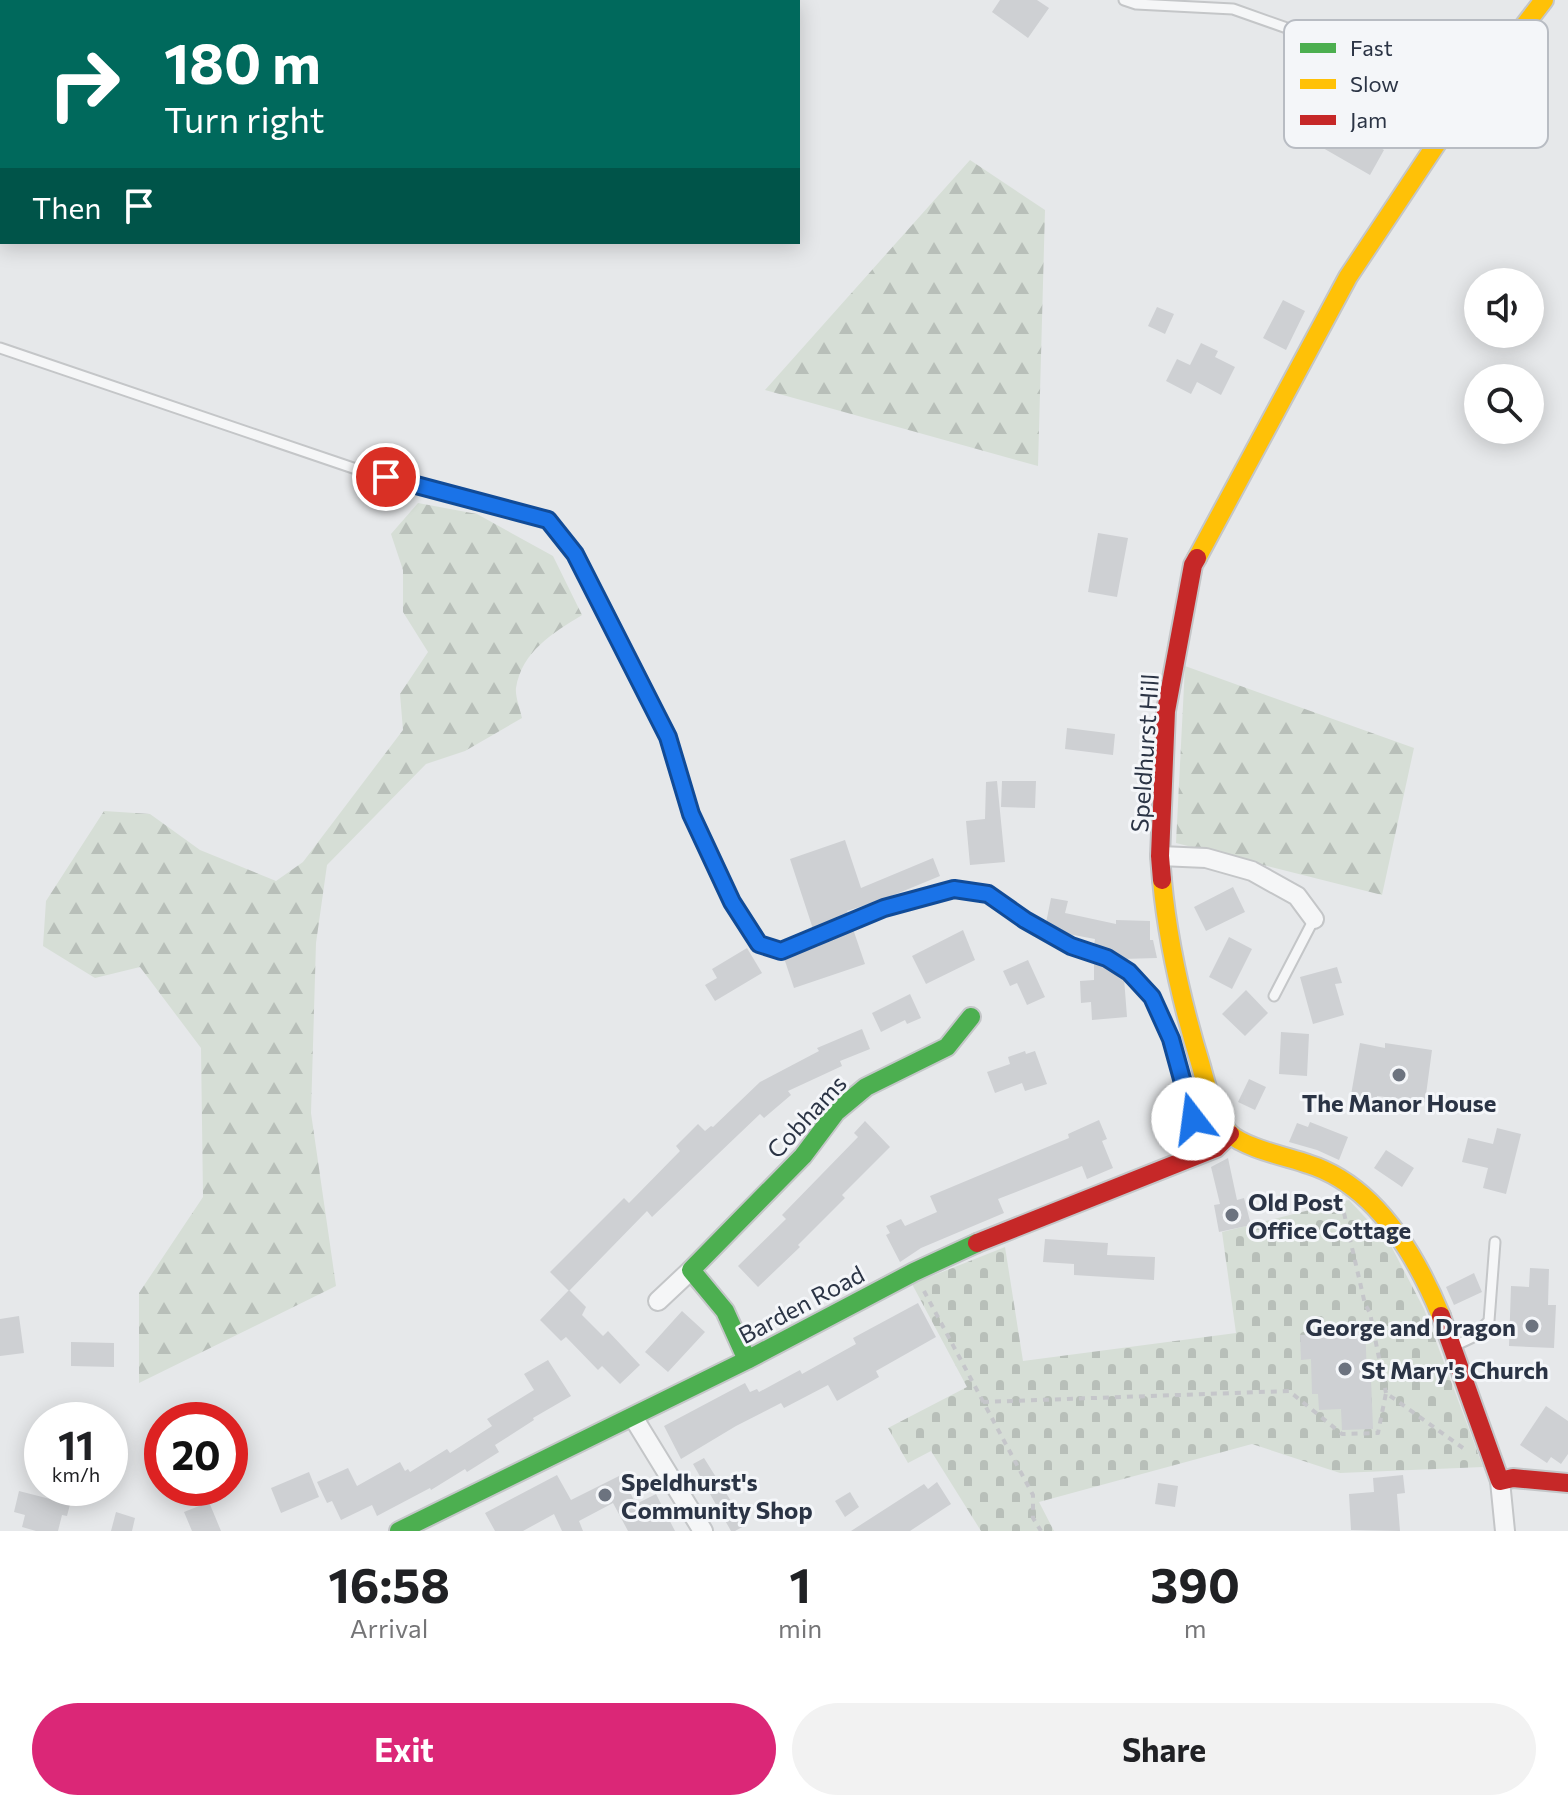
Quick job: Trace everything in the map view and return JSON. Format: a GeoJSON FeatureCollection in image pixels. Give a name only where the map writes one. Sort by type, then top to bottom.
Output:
{"type":"FeatureCollection","features":[{"type":"Feature","properties":{"kind":"street","name":"Speldhurst Hill"},"geometry":{"type":"LineString","coordinates":[[1529,20],[1544,0]]}},
{"type":"Feature","properties":{"kind":"street","name":"Speldhurst Hill"},"geometry":{"type":"LineString","coordinates":[[1230,1134],[1212,1104],[1182,1003],[1166,924],[1160,856],[1166,711],[1193,565],[1348,277],[1434,148]]}},
{"type":"Feature","properties":{"kind":"street"},"geometry":{"type":"LineString","coordinates":[[1160,856],[1206,858],[1252,871],[1297,896],[1314,919]]}},
{"type":"Feature","properties":{"kind":"street","name":"Cobhams"},"geometry":{"type":"LineString","coordinates":[[658,1301],[803,1156],[836,1112],[866,1087],[947,1047],[971,1017]]}},
{"type":"Feature","properties":{"kind":"street"},"geometry":{"type":"LineString","coordinates":[[1230,1134],[1264,1151],[1312,1165],[1335,1176],[1366,1200],[1401,1237],[1429,1288],[1453,1346],[1500,1481],[1505,1531]]}},
{"type":"Feature","properties":{"kind":"street","name":"Barden Road"},"geometry":{"type":"LineString","coordinates":[[399,1531],[747,1360],[914,1272],[983,1240],[1216,1148],[1230,1134]]}},
{"type":"Feature","properties":{"kind":"street"},"geometry":{"type":"LineString","coordinates":[[691,1270],[712,1290],[733,1322],[747,1360]]}},
{"type":"Feature","properties":{"kind":"street"},"geometry":{"type":"LineString","coordinates":[[633,1417],[703,1531]]}},
{"type":"Feature","properties":{"kind":"street"},"geometry":{"type":"LineString","coordinates":[[1500,1481],[1513,1478],[1568,1483]]}},
{"type":"Feature","properties":{"kind":"lane"},"geometry":{"type":"LineString","coordinates":[[1124,0],[1136,4],[1233,9],[1284,27]]}},
{"type":"Feature","properties":{"kind":"lane"},"geometry":{"type":"LineString","coordinates":[[0,348],[359,470],[548,520],[575,554],[668,737],[691,814],[732,902],[759,944],[781,951],[884,908],[954,889],[988,894],[1071,946],[1107,958],[1129,972],[1152,997],[1171,1039],[1193,1119],[1216,1148]]}},
{"type":"Feature","properties":{"kind":"lane"},"geometry":{"type":"LineString","coordinates":[[1274,996],[1314,919]]}},
{"type":"Feature","properties":{"kind":"lane"},"geometry":{"type":"LineString","coordinates":[[1453,1346],[1471,1338],[1489,1321],[1495,1242]]}},
{"type":"Feature","properties":{"kind":"path"},"geometry":{"type":"LineString","coordinates":[[983,1402],[1289,1391],[1342,1434],[1378,1433],[1386,1393],[1370,1313],[1365,1304],[1335,1176]]}},
{"type":"Feature","properties":{"kind":"path"},"geometry":{"type":"LineString","coordinates":[[914,1272],[1033,1495],[1033,1518],[1041,1531]]}},
{"type":"Feature","properties":{"kind":"path"},"geometry":{"type":"LineString","coordinates":[[1386,1393],[1472,1454]]}},
{"type":"Feature","properties":{"kind":"green space"},"geometry":{"type":"Polygon","coordinates":[[[970,160],[1045,210],[1038,466],[765,390],[970,160]]]}},
{"type":"Feature","properties":{"kind":"green space"},"geometry":{"type":"Polygon","coordinates":[[[418,503],[477,514],[553,556],[582,615],[540,644],[525,664],[516,688],[522,718],[465,751],[426,764],[327,865],[316,943],[311,1113],[336,1286],[139,1383],[139,1293],[203,1197],[201,1048],[140,967],[95,978],[43,946],[46,901],[104,811],[150,814],[200,850],[276,881],[303,862],[403,730],[400,694],[428,652],[403,612],[403,570],[391,534],[418,503]]]}},
{"type":"Feature","properties":{"kind":"green space"},"geometry":{"type":"Polygon","coordinates":[[[1185,666],[1414,748],[1382,895],[1176,843],[1185,666]]]}},
{"type":"Feature","properties":{"kind":"green space"},"geometry":{"type":"Polygon","coordinates":[[[1349,1200],[1390,1244],[1424,1309],[1483,1467],[1340,1473],[1252,1444],[1039,1502],[1054,1531],[981,1531],[931,1451],[908,1463],[888,1428],[967,1387],[912,1284],[1005,1247],[1023,1361],[1236,1333],[1222,1232],[1349,1200]]]}},
{"type":"Feature","properties":{"kind":"building"},"geometry":{"type":"Polygon","coordinates":[[[1000,0],[1037,0],[1049,8],[1028,38],[992,12],[1000,0]]]}},
{"type":"Feature","properties":{"kind":"building"},"geometry":{"type":"Polygon","coordinates":[[[1323,148],[1381,148],[1384,150],[1370,175],[1323,148]]]}},
{"type":"Feature","properties":{"kind":"building"},"geometry":{"type":"Polygon","coordinates":[[[1283,300],[1305,311],[1286,350],[1263,338],[1283,300]]]}},
{"type":"Feature","properties":{"kind":"building"},"geometry":{"type":"Polygon","coordinates":[[[1157,307],[1174,314],[1165,334],[1148,326],[1157,307]]]}},
{"type":"Feature","properties":{"kind":"building"},"geometry":{"type":"Polygon","coordinates":[[[1201,343],[1218,351],[1215,357],[1235,367],[1221,395],[1197,382],[1191,394],[1166,381],[1177,359],[1190,365],[1201,343]]]}},
{"type":"Feature","properties":{"kind":"building"},"geometry":{"type":"Polygon","coordinates":[[[1098,533],[1128,538],[1117,597],[1088,592],[1098,533]]]}},
{"type":"Feature","properties":{"kind":"building"},"geometry":{"type":"Polygon","coordinates":[[[1067,728],[1115,734],[1113,755],[1065,749],[1067,728]]]}},
{"type":"Feature","properties":{"kind":"building"},"geometry":{"type":"Polygon","coordinates":[[[997,781],[1005,862],[970,865],[966,821],[985,819],[986,782],[997,781]]]}},
{"type":"Feature","properties":{"kind":"building"},"geometry":{"type":"Polygon","coordinates":[[[1002,781],[1036,781],[1035,808],[1001,807],[1002,781]]]}},
{"type":"Feature","properties":{"kind":"building"},"geometry":{"type":"Polygon","coordinates":[[[845,840],[861,888],[933,858],[940,876],[847,911],[848,915],[813,929],[790,859],[845,840]]]}},
{"type":"Feature","properties":{"kind":"building"},"geometry":{"type":"Polygon","coordinates":[[[1233,887],[1245,912],[1206,931],[1194,907],[1233,887]]]}},
{"type":"Feature","properties":{"kind":"building"},"geometry":{"type":"Polygon","coordinates":[[[1051,898],[1068,901],[1065,913],[1116,924],[1116,920],[1150,921],[1150,940],[1153,940],[1157,958],[1122,959],[1094,946],[1095,939],[1063,933],[1046,923],[1051,898]]]}},
{"type":"Feature","properties":{"kind":"building"},"geometry":{"type":"Polygon","coordinates":[[[853,929],[865,964],[794,988],[784,958],[819,946],[853,929]]]}},
{"type":"Feature","properties":{"kind":"building"},"geometry":{"type":"Polygon","coordinates":[[[963,930],[975,960],[926,984],[912,956],[963,930]]]}},
{"type":"Feature","properties":{"kind":"building"},"geometry":{"type":"Polygon","coordinates":[[[1229,937],[1252,949],[1232,989],[1209,977],[1229,937]]]}},
{"type":"Feature","properties":{"kind":"building"},"geometry":{"type":"Polygon","coordinates":[[[747,948],[762,973],[715,1001],[705,985],[717,978],[712,969],[747,948]]]}},
{"type":"Feature","properties":{"kind":"building"},"geometry":{"type":"Polygon","coordinates":[[[1028,960],[1045,997],[1027,1005],[1017,983],[1010,986],[1003,971],[1028,960]]]}},
{"type":"Feature","properties":{"kind":"building"},"geometry":{"type":"Polygon","coordinates":[[[1094,962],[1124,978],[1127,1017],[1092,1020],[1091,1002],[1081,1003],[1080,981],[1094,980],[1094,962]]]}},
{"type":"Feature","properties":{"kind":"building"},"geometry":{"type":"Polygon","coordinates":[[[1337,967],[1342,983],[1335,984],[1344,1015],[1313,1024],[1300,977],[1337,967]]]}},
{"type":"Feature","properties":{"kind":"building"},"geometry":{"type":"Polygon","coordinates":[[[1246,990],[1268,1013],[1245,1036],[1222,1014],[1246,990]]]}},
{"type":"Feature","properties":{"kind":"building"},"geometry":{"type":"Polygon","coordinates":[[[910,994],[921,1018],[907,1024],[905,1020],[881,1032],[872,1013],[910,994]]]}},
{"type":"Feature","properties":{"kind":"building"},"geometry":{"type":"Polygon","coordinates":[[[862,1029],[870,1049],[840,1061],[842,1066],[788,1091],[791,1095],[764,1118],[760,1114],[652,1217],[647,1211],[569,1291],[550,1272],[624,1198],[629,1203],[680,1151],[676,1146],[698,1124],[705,1131],[713,1127],[760,1082],[819,1051],[817,1048],[862,1029]]]}},
{"type":"Feature","properties":{"kind":"building"},"geometry":{"type":"Polygon","coordinates":[[[1281,1032],[1309,1034],[1307,1076],[1279,1074],[1281,1032]]]}},
{"type":"Feature","properties":{"kind":"building"},"geometry":{"type":"Polygon","coordinates":[[[1360,1043],[1385,1048],[1385,1043],[1432,1050],[1425,1102],[1377,1096],[1376,1100],[1351,1095],[1360,1043]]]}},
{"type":"Feature","properties":{"kind":"building"},"geometry":{"type":"Polygon","coordinates":[[[1025,1051],[1026,1054],[1035,1051],[1047,1084],[1025,1091],[1022,1083],[995,1093],[987,1072],[1010,1064],[1008,1057],[1025,1051]]]}},
{"type":"Feature","properties":{"kind":"building"},"geometry":{"type":"Polygon","coordinates":[[[1249,1079],[1266,1087],[1255,1110],[1238,1102],[1249,1079]]]}},
{"type":"Feature","properties":{"kind":"building"},"geometry":{"type":"Polygon","coordinates":[[[1099,1120],[1107,1139],[1102,1141],[1113,1168],[1087,1179],[1082,1166],[998,1199],[1004,1213],[921,1248],[900,1262],[886,1235],[890,1233],[886,1226],[901,1219],[905,1226],[937,1212],[930,1196],[1069,1138],[1068,1134],[1099,1120]]]}},
{"type":"Feature","properties":{"kind":"building"},"geometry":{"type":"Polygon","coordinates":[[[865,1121],[890,1147],[842,1195],[845,1198],[798,1245],[800,1247],[758,1287],[738,1266],[786,1219],[782,1215],[858,1137],[854,1133],[865,1121]]]}},
{"type":"Feature","properties":{"kind":"building"},"geometry":{"type":"Polygon","coordinates":[[[1310,1122],[1348,1137],[1339,1160],[1289,1142],[1297,1123],[1308,1127],[1310,1122]]]}},
{"type":"Feature","properties":{"kind":"building"},"geometry":{"type":"Polygon","coordinates":[[[1497,1128],[1521,1134],[1506,1194],[1483,1188],[1488,1168],[1462,1162],[1468,1138],[1493,1144],[1497,1128]]]}},
{"type":"Feature","properties":{"kind":"building"},"geometry":{"type":"Polygon","coordinates":[[[1386,1150],[1414,1168],[1402,1187],[1374,1168],[1386,1150]]]}},
{"type":"Feature","properties":{"kind":"building"},"geometry":{"type":"Polygon","coordinates":[[[1228,1158],[1237,1200],[1244,1198],[1251,1225],[1219,1232],[1214,1205],[1220,1204],[1211,1167],[1228,1158]]]}},
{"type":"Feature","properties":{"kind":"building"},"geometry":{"type":"Polygon","coordinates":[[[1045,1239],[1108,1243],[1107,1255],[1155,1257],[1154,1280],[1074,1275],[1074,1264],[1043,1262],[1045,1239]]]}},
{"type":"Feature","properties":{"kind":"building","name":"George and Dragon"},"geometry":{"type":"Polygon","coordinates":[[[1530,1268],[1549,1269],[1548,1305],[1556,1305],[1554,1348],[1509,1346],[1511,1286],[1529,1287],[1530,1268]]]}},
{"type":"Feature","properties":{"kind":"building"},"geometry":{"type":"Polygon","coordinates":[[[1474,1273],[1482,1292],[1454,1305],[1446,1287],[1474,1273]]]}},
{"type":"Feature","properties":{"kind":"building"},"geometry":{"type":"Polygon","coordinates":[[[569,1290],[586,1307],[582,1315],[603,1336],[608,1331],[640,1365],[620,1384],[602,1366],[598,1370],[566,1337],[561,1341],[540,1320],[569,1290]]]}},
{"type":"Feature","properties":{"kind":"building"},"geometry":{"type":"Polygon","coordinates":[[[918,1303],[936,1337],[876,1371],[879,1377],[837,1401],[828,1385],[784,1408],[781,1403],[681,1459],[664,1426],[745,1383],[750,1392],[757,1389],[759,1392],[800,1370],[802,1374],[856,1344],[853,1338],[918,1303]]]}},
{"type":"Feature","properties":{"kind":"building"},"geometry":{"type":"Polygon","coordinates":[[[682,1311],[705,1332],[668,1372],[645,1352],[682,1311]]]}},
{"type":"Feature","properties":{"kind":"building"},"geometry":{"type":"Polygon","coordinates":[[[19,1316],[24,1353],[0,1356],[0,1319],[19,1316]]]}},
{"type":"Feature","properties":{"kind":"building","name":"St Mary's Church"},"geometry":{"type":"Polygon","coordinates":[[[1365,1321],[1373,1429],[1342,1430],[1341,1409],[1319,1410],[1318,1394],[1312,1394],[1311,1359],[1301,1360],[1300,1335],[1316,1334],[1316,1325],[1365,1321]]]}},
{"type":"Feature","properties":{"kind":"building"},"geometry":{"type":"Polygon","coordinates":[[[71,1342],[114,1343],[114,1367],[71,1366],[71,1342]]]}},
{"type":"Feature","properties":{"kind":"building"},"geometry":{"type":"Polygon","coordinates":[[[548,1360],[571,1396],[495,1445],[499,1452],[467,1472],[465,1469],[431,1490],[377,1516],[372,1505],[341,1520],[332,1501],[327,1503],[317,1482],[348,1468],[357,1486],[400,1462],[405,1471],[408,1469],[410,1472],[447,1449],[450,1453],[492,1426],[487,1419],[534,1390],[524,1374],[548,1360]]]}},
{"type":"Feature","properties":{"kind":"building"},"geometry":{"type":"Polygon","coordinates":[[[1546,1406],[1568,1421],[1568,1454],[1561,1464],[1551,1457],[1547,1463],[1520,1445],[1546,1406]]]}},
{"type":"Feature","properties":{"kind":"building"},"geometry":{"type":"Polygon","coordinates":[[[704,1458],[746,1525],[735,1531],[731,1531],[693,1464],[704,1458]]]}},
{"type":"Feature","properties":{"kind":"building"},"geometry":{"type":"Polygon","coordinates":[[[309,1472],[319,1497],[281,1513],[271,1488],[309,1472]]]}},
{"type":"Feature","properties":{"kind":"building"},"geometry":{"type":"Polygon","coordinates":[[[557,1475],[571,1500],[621,1475],[636,1504],[656,1494],[675,1531],[628,1531],[613,1503],[579,1521],[583,1531],[562,1531],[554,1514],[523,1531],[495,1531],[485,1513],[557,1475]]]}},
{"type":"Feature","properties":{"kind":"building"},"geometry":{"type":"Polygon","coordinates":[[[1403,1475],[1405,1493],[1397,1494],[1400,1531],[1351,1530],[1349,1494],[1374,1492],[1373,1478],[1403,1475]]]}},
{"type":"Feature","properties":{"kind":"building"},"geometry":{"type":"Polygon","coordinates":[[[937,1482],[951,1504],[910,1531],[851,1531],[924,1484],[928,1489],[937,1482]]]}},
{"type":"Feature","properties":{"kind":"building"},"geometry":{"type":"Polygon","coordinates":[[[1158,1483],[1178,1486],[1175,1507],[1155,1504],[1158,1483]]]}},
{"type":"Feature","properties":{"kind":"building"},"geometry":{"type":"Polygon","coordinates":[[[19,1491],[24,1492],[24,1506],[70,1506],[67,1516],[62,1515],[58,1531],[36,1531],[22,1527],[25,1515],[14,1512],[19,1491]]]}},
{"type":"Feature","properties":{"kind":"building"},"geometry":{"type":"Polygon","coordinates":[[[850,1492],[859,1507],[845,1517],[835,1501],[850,1492]]]}},
{"type":"Feature","properties":{"kind":"building"},"geometry":{"type":"Polygon","coordinates":[[[199,1506],[211,1506],[221,1531],[192,1531],[184,1512],[199,1506]]]}},
{"type":"Feature","properties":{"kind":"building"},"geometry":{"type":"Polygon","coordinates":[[[116,1512],[135,1518],[132,1531],[111,1531],[116,1512]]]}},
{"type":"Feature","properties":{"kind":"traffic: fast"},"geometry":{"type":"LineString","coordinates":[[747,1360],[725,1311],[691,1270],[803,1156],[836,1112],[866,1087],[947,1047],[971,1017]]}},
{"type":"Feature","properties":{"kind":"traffic: fast"},"geometry":{"type":"LineString","coordinates":[[399,1531],[977,1243]]}},
{"type":"Feature","properties":{"kind":"traffic: slow"},"geometry":{"type":"LineString","coordinates":[[1529,20],[1544,0]]}},
{"type":"Feature","properties":{"kind":"traffic: slow"},"geometry":{"type":"LineString","coordinates":[[1197,558],[1348,277],[1434,148]]}},
{"type":"Feature","properties":{"kind":"traffic: slow"},"geometry":{"type":"LineString","coordinates":[[1162,880],[1182,997],[1208,1092],[1223,1126],[1245,1143],[1308,1164],[1354,1188],[1373,1205],[1406,1247],[1441,1316]]}},
{"type":"Feature","properties":{"kind":"traffic: jam"},"geometry":{"type":"LineString","coordinates":[[1162,880],[1160,856],[1166,711],[1193,565],[1197,558]]}},
{"type":"Feature","properties":{"kind":"traffic: jam"},"geometry":{"type":"LineString","coordinates":[[977,1243],[1216,1148],[1230,1134]]}},
{"type":"Feature","properties":{"kind":"traffic: jam"},"geometry":{"type":"LineString","coordinates":[[1441,1316],[1500,1481],[1513,1478],[1568,1483]]}},
{"type":"Feature","properties":{"kind":"place","name":"The Manor House"},"geometry":{"type":"Point","coordinates":[1399,1075]}},
{"type":"Feature","properties":{"kind":"place","name":"Old Post Office Cottage"},"geometry":{"type":"Point","coordinates":[1232,1215]}},
{"type":"Feature","properties":{"kind":"place","name":"George and Dragon"},"geometry":{"type":"Point","coordinates":[1532,1326]}},
{"type":"Feature","properties":{"kind":"place","name":"St Mary's Church"},"geometry":{"type":"Point","coordinates":[1345,1369]}},
{"type":"Feature","properties":{"kind":"place","name":"Speldhurst's Community Shop"},"geometry":{"type":"Point","coordinates":[605,1495]}},
{"type":"Feature","properties":{"kind":"route"},"geometry":{"type":"LineString","coordinates":[[386,477],[548,520],[575,554],[668,737],[691,814],[732,902],[759,944],[781,951],[884,908],[954,889],[988,894],[1071,946],[1107,958],[1129,972],[1152,997],[1171,1039],[1193,1119]]}}]}
